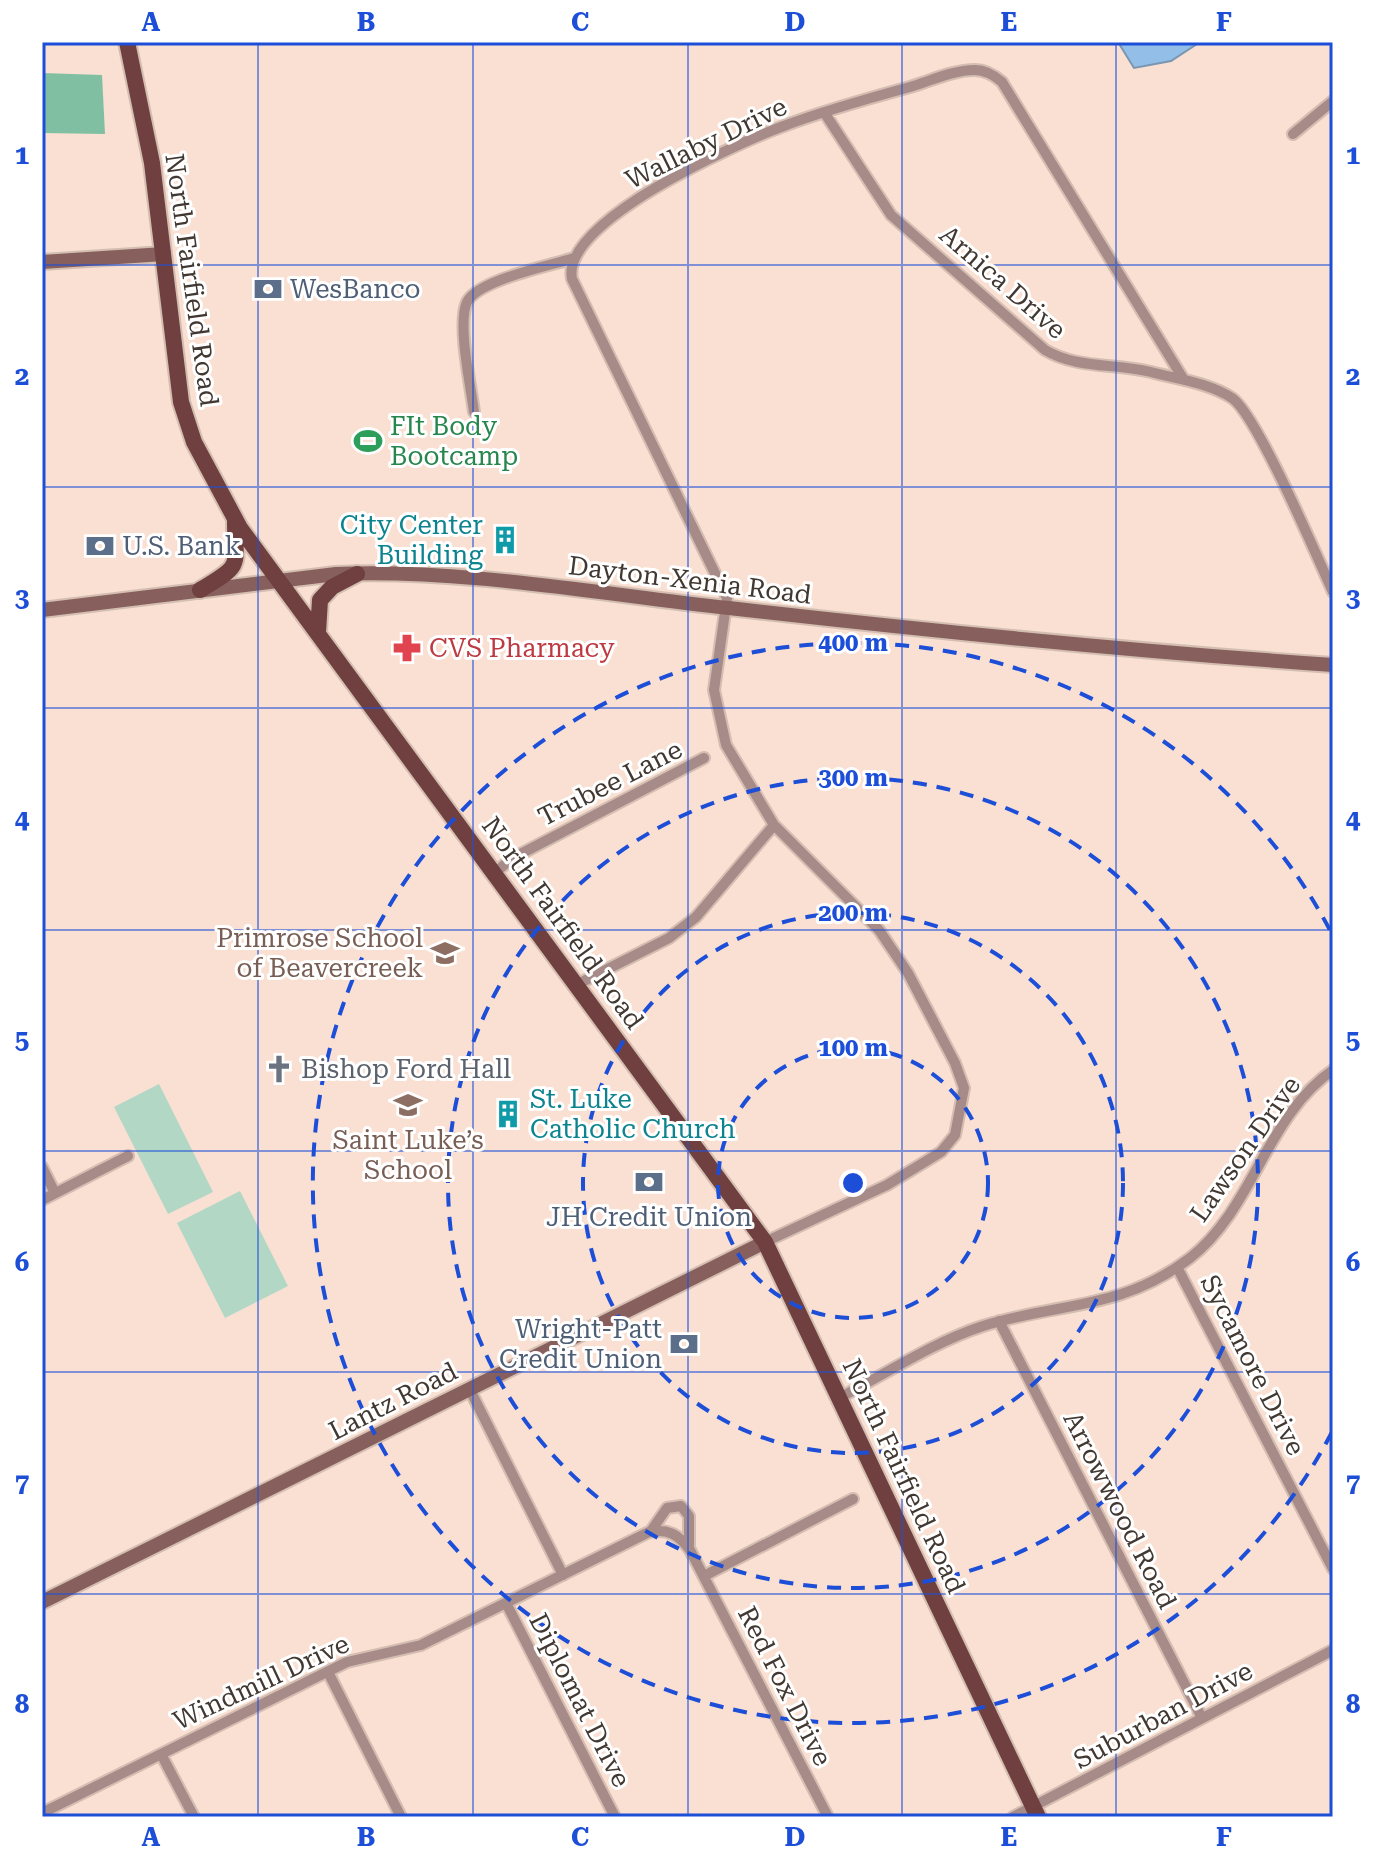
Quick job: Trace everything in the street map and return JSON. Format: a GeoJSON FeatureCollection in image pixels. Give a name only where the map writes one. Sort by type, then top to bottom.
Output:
{"type":"FeatureCollection","features":[{"type":"Feature","properties":{"kind":"main road","name":"North Fairfield Road"},"geometry":{"type":"LineString","coordinates":[[127,42],[152,163],[181,402],[194,442],[235,519],[765,1242],[1036,1812]]}},
{"type":"Feature","properties":{"kind":"main road"},"geometry":{"type":"LineString","coordinates":[[42,262],[164,254]]}},
{"type":"Feature","properties":{"kind":"main road"},"geometry":{"type":"LineString","coordinates":[[200,590],[232,570],[236,561],[235,519]]}},
{"type":"Feature","properties":{"kind":"main road"},"geometry":{"type":"LineString","coordinates":[[318,632],[320,600],[332,587],[357,574]]}},
{"type":"Feature","properties":{"kind":"main road","name":"Dayton-Xenia Road"},"geometry":{"type":"LineString","coordinates":[[42,610],[357,574],[461,579],[1109,649],[1333,665]]}},
{"type":"Feature","properties":{"kind":"main road","name":"Lantz Road"},"geometry":{"type":"LineString","coordinates":[[42,1602],[765,1242]]}},
{"type":"Feature","properties":{"kind":"street","name":"Wallaby Drive"},"geometry":{"type":"LineString","coordinates":[[574,258],[602,225],[643,196],[748,141],[824,112],[959,72],[976,70],[996,77],[1184,380]]}},
{"type":"Feature","properties":{"kind":"street"},"geometry":{"type":"LineString","coordinates":[[1293,134],[1333,101]]}},
{"type":"Feature","properties":{"kind":"street","name":"Arnica Drive"},"geometry":{"type":"LineString","coordinates":[[824,112],[891,215],[1045,350],[1070,362],[1131,367],[1184,380],[1217,390],[1244,410],[1333,592]]}},
{"type":"Feature","properties":{"kind":"street"},"geometry":{"type":"LineString","coordinates":[[474,412],[464,317],[469,299],[491,284],[574,258],[572,279],[727,598],[714,690],[717,718],[726,745],[774,825],[879,930],[908,973],[955,1063],[964,1088],[955,1135],[941,1152],[887,1185],[765,1242]]}},
{"type":"Feature","properties":{"kind":"street","name":"Trubee Lane"},"geometry":{"type":"LineString","coordinates":[[496,872],[511,859],[704,758]]}},
{"type":"Feature","properties":{"kind":"street"},"geometry":{"type":"LineString","coordinates":[[578,984],[669,938],[696,917],[774,825]]}},
{"type":"Feature","properties":{"kind":"street","name":"Lawson Drive"},"geometry":{"type":"LineString","coordinates":[[841,1397],[966,1332],[999,1321],[1099,1303],[1177,1267],[1225,1223],[1298,1103],[1333,1070]]}},
{"type":"Feature","properties":{"kind":"street"},"geometry":{"type":"LineString","coordinates":[[42,1200],[128,1156]]}},
{"type":"Feature","properties":{"kind":"street"},"geometry":{"type":"LineString","coordinates":[[42,1167],[55,1193]]}},
{"type":"Feature","properties":{"kind":"street","name":"Sycamore Drive"},"geometry":{"type":"LineString","coordinates":[[1177,1267],[1333,1569]]}},
{"type":"Feature","properties":{"kind":"street","name":"Arrowwood Road"},"geometry":{"type":"LineString","coordinates":[[999,1321],[1202,1718]]}},
{"type":"Feature","properties":{"kind":"street"},"geometry":{"type":"LineString","coordinates":[[470,1390],[563,1575]]}},
{"type":"Feature","properties":{"kind":"street"},"geometry":{"type":"LineString","coordinates":[[649,1532],[671,1532],[690,1550],[704,1576],[853,1499]]}},
{"type":"Feature","properties":{"kind":"street"},"geometry":{"type":"LineString","coordinates":[[649,1532],[667,1508],[681,1506],[689,1516],[690,1550]]}},
{"type":"Feature","properties":{"kind":"street","name":"Windmill Drive"},"geometry":{"type":"LineString","coordinates":[[42,1813],[328,1672],[363,1656],[421,1645],[649,1532]]}},
{"type":"Feature","properties":{"kind":"street","name":"Red Fox Drive"},"geometry":{"type":"LineString","coordinates":[[704,1576],[828,1817]]}},
{"type":"Feature","properties":{"kind":"street","name":"Diplomat Drive"},"geometry":{"type":"LineString","coordinates":[[506,1603],[615,1817]]}},
{"type":"Feature","properties":{"kind":"street","name":"Suburban Drive"},"geometry":{"type":"LineString","coordinates":[[1013,1817],[1036,1812],[1202,1718],[1333,1650]]}},
{"type":"Feature","properties":{"kind":"street"},"geometry":{"type":"LineString","coordinates":[[328,1672],[401,1817]]}},
{"type":"Feature","properties":{"kind":"street"},"geometry":{"type":"LineString","coordinates":[[161,1754],[194,1817]]}},
{"type":"Feature","properties":{"kind":"green space"},"geometry":{"type":"Polygon","coordinates":[[[42,73],[102,75],[105,134],[42,133],[42,73]]]}},
{"type":"Feature","properties":{"kind":"green space"},"geometry":{"type":"Polygon","coordinates":[[[159,1084],[213,1192],[168,1214],[114,1107],[159,1084]]]}},
{"type":"Feature","properties":{"kind":"green space"},"geometry":{"type":"Polygon","coordinates":[[[240,1191],[288,1286],[225,1318],[177,1223],[240,1191]]]}},
{"type":"Feature","properties":{"kind":"water"},"geometry":{"type":"Polygon","coordinates":[[[1118,42],[1200,42],[1171,61],[1134,68],[1118,42]]]}},
{"type":"Feature","properties":{"kind":"place","name":"WesBanco"},"geometry":{"type":"Point","coordinates":[268,289]}},
{"type":"Feature","properties":{"kind":"place","name":"FIt Body Bootcamp"},"geometry":{"type":"Point","coordinates":[368,441]}},
{"type":"Feature","properties":{"kind":"place","name":"City Center Building"},"geometry":{"type":"Point","coordinates":[505,540]}},
{"type":"Feature","properties":{"kind":"place","name":"U.S. Bank"},"geometry":{"type":"Point","coordinates":[100,546]}},
{"type":"Feature","properties":{"kind":"place","name":"CVS Pharmacy"},"geometry":{"type":"Point","coordinates":[407,648]}},
{"type":"Feature","properties":{"kind":"place","name":"Primrose School of Beavercreek"},"geometry":{"type":"Point","coordinates":[445,953]}},
{"type":"Feature","properties":{"kind":"place","name":"Bishop Ford Hall"},"geometry":{"type":"Point","coordinates":[279,1069]}},
{"type":"Feature","properties":{"kind":"place","name":"Saint Luke’s School"},"geometry":{"type":"Point","coordinates":[408,1105]}},
{"type":"Feature","properties":{"kind":"place","name":"St. Luke Catholic Church"},"geometry":{"type":"Point","coordinates":[508,1114]}},
{"type":"Feature","properties":{"kind":"place","name":"JH Credit Union"},"geometry":{"type":"Point","coordinates":[649,1182]}},
{"type":"Feature","properties":{"kind":"place","name":"Wright-Patt Credit Union"},"geometry":{"type":"Point","coordinates":[684,1344]}}]}
